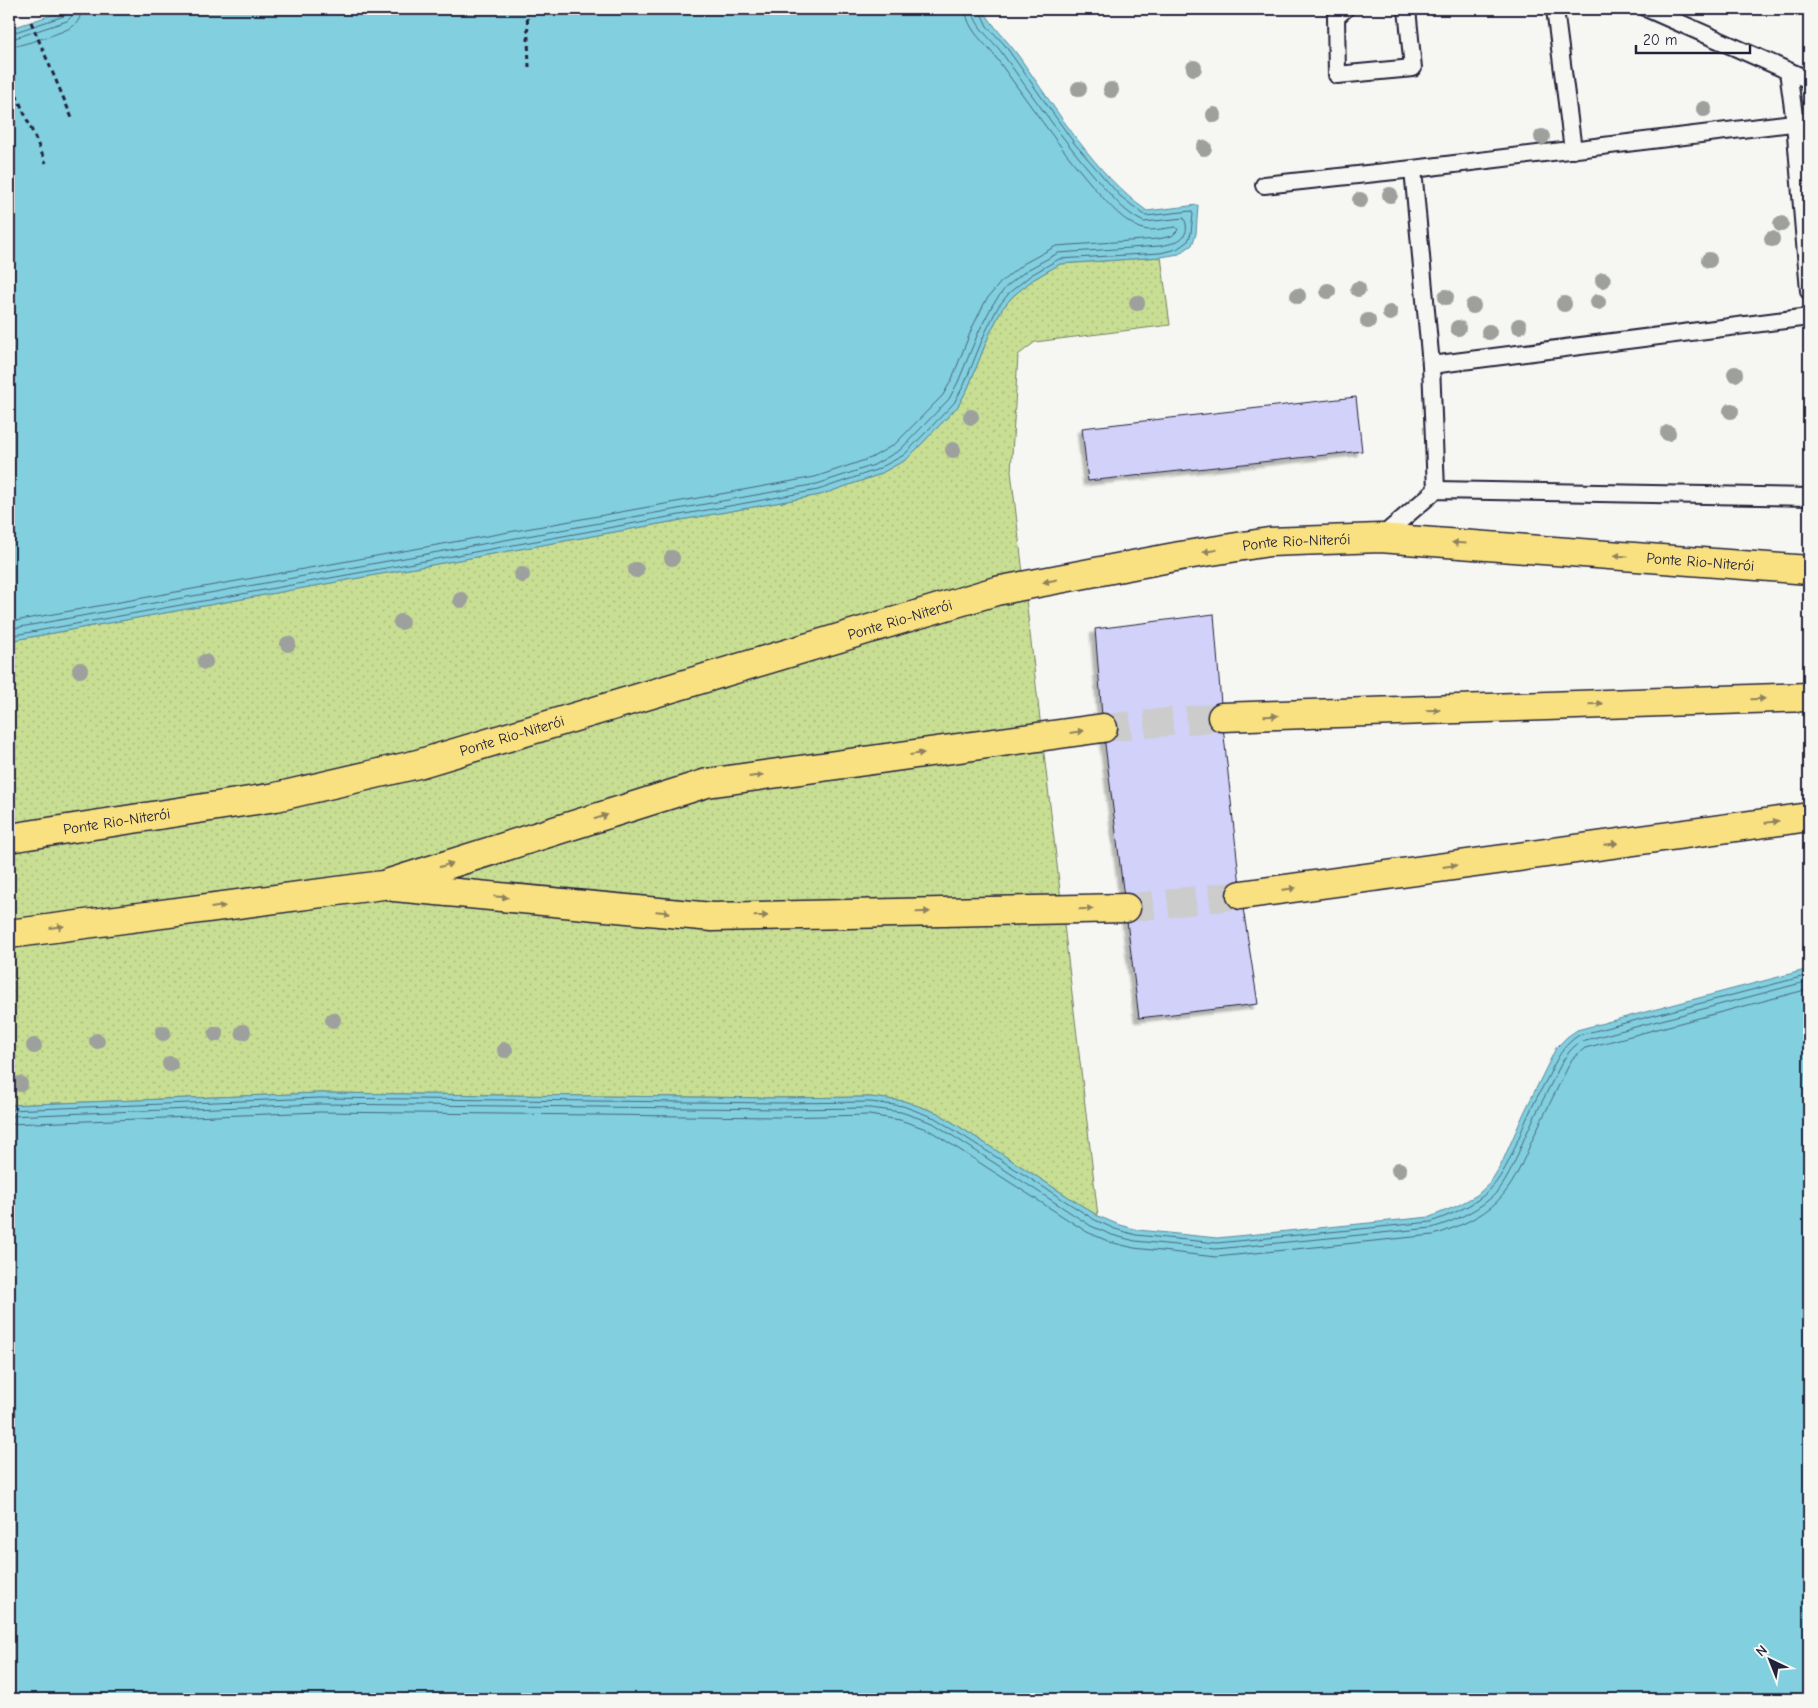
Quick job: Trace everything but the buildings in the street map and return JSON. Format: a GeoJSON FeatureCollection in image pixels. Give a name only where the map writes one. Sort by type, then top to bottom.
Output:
{"type":"FeatureCollection","features":[{"type":"Feature","properties":{"kind":"highway","name":"Ponte Rio-Niterói"},"geometry":{"type":"LineString","coordinates":[[9,838],[276,797],[418,764],[996,591],[1180,556],[1268,542],[1380,538],[1809,570]]}},
{"type":"Feature","properties":{"kind":"highway"},"geometry":{"type":"LineString","coordinates":[[1222,717],[1809,697]]}},
{"type":"Feature","properties":{"kind":"highway"},"geometry":{"type":"LineString","coordinates":[[9,934],[383,885],[707,783],[1103,728]]}},
{"type":"Feature","properties":{"kind":"highway"},"geometry":{"type":"LineString","coordinates":[[1241,895],[1809,817]]}},
{"type":"Feature","properties":{"kind":"highway"},"geometry":{"type":"LineString","coordinates":[[383,885],[712,917],[1126,908]]}},
{"type":"Feature","properties":{"kind":"lane"},"geometry":{"type":"LineString","coordinates":[[1345,9],[1336,17],[1337,75],[1412,68],[1407,9]]}},
{"type":"Feature","properties":{"kind":"lane"},"geometry":{"type":"LineString","coordinates":[[1555,9],[1572,150]]}},
{"type":"Feature","properties":{"kind":"lane"},"geometry":{"type":"LineString","coordinates":[[1648,9],[1809,80]]}},
{"type":"Feature","properties":{"kind":"lane"},"geometry":{"type":"LineString","coordinates":[[1788,71],[1802,122],[1809,291]]}},
{"type":"Feature","properties":{"kind":"lane"},"geometry":{"type":"LineString","coordinates":[[1264,185],[1802,122]]}},
{"type":"Feature","properties":{"kind":"lane"},"geometry":{"type":"LineString","coordinates":[[1413,169],[1431,365],[1436,490]]}},
{"type":"Feature","properties":{"kind":"lane"},"geometry":{"type":"LineString","coordinates":[[1431,365],[1809,317]]}},
{"type":"Feature","properties":{"kind":"lane"},"geometry":{"type":"LineString","coordinates":[[1380,538],[1436,490],[1809,496]]}},
{"type":"Feature","properties":{"kind":"path"},"geometry":{"type":"LineString","coordinates":[[527,9],[529,67]]}},
{"type":"Feature","properties":{"kind":"path"},"geometry":{"type":"LineString","coordinates":[[31,22],[72,118]]}},
{"type":"Feature","properties":{"kind":"path"},"geometry":{"type":"LineString","coordinates":[[9,78],[46,163]]}},
{"type":"Feature","properties":{"kind":"green space"},"geometry":{"type":"Polygon","coordinates":[[[1161,257],[1170,325],[1035,342],[1018,355],[1011,471],[1098,1216],[938,1113],[904,1101],[870,1097],[779,1098],[319,1093],[9,1105],[9,641],[820,495],[878,475],[907,459],[958,406],[968,388],[989,335],[1002,309],[1013,296],[1034,279],[1060,264],[1161,257]]]}},
{"type":"Feature","properties":{"kind":"water"},"geometry":{"type":"Polygon","coordinates":[[[70,9],[983,9],[1062,119],[1110,179],[1147,211],[1198,205],[1196,234],[1192,245],[1179,254],[1060,264],[1034,279],[1013,296],[1002,309],[989,335],[968,388],[958,406],[907,459],[878,475],[820,495],[9,641],[9,29],[70,9]]]}},
{"type":"Feature","properties":{"kind":"water"},"geometry":{"type":"Polygon","coordinates":[[[1809,969],[1809,1699],[9,1699],[9,1105],[319,1093],[779,1098],[870,1097],[904,1101],[938,1113],[1098,1216],[1117,1224],[1138,1230],[1217,1238],[1430,1217],[1457,1206],[1477,1195],[1490,1183],[1501,1165],[1556,1048],[1577,1030],[1809,969]]]}},
{"type":"Feature","properties":{"kind":"tunnel"},"geometry":{"type":"LineString","coordinates":[[1103,728],[1222,717]]}},
{"type":"Feature","properties":{"kind":"tunnel"},"geometry":{"type":"LineString","coordinates":[[1126,908],[1241,895]]}}]}
